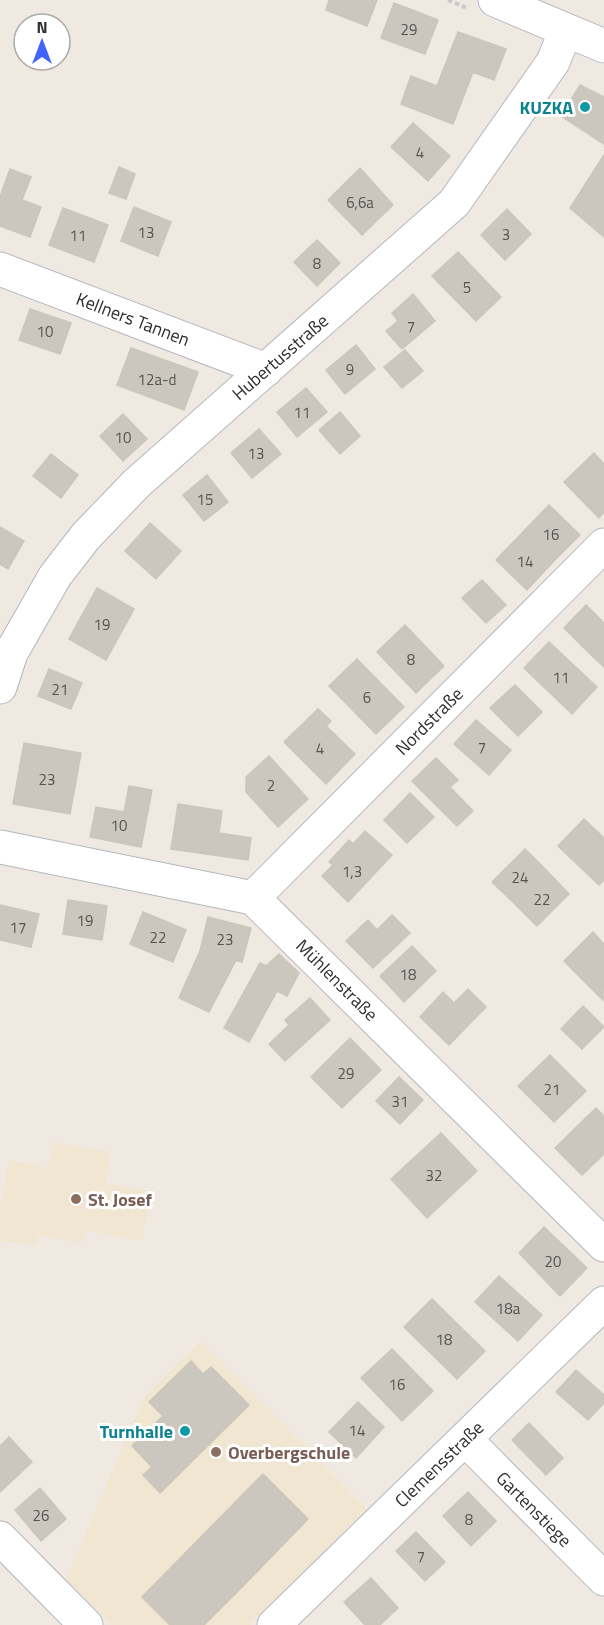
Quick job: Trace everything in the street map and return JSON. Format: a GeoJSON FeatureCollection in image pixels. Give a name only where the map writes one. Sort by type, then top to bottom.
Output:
{"type":"FeatureCollection","features":[{"type":"Feature","properties":{"kind":"street"},"geometry":{"type":"LineString","coordinates":[[495,0],[604,46]]}},
{"type":"Feature","properties":{"kind":"street","name":"Hubertusstraße"},"geometry":{"type":"LineString","coordinates":[[0,687],[11,653],[55,576],[86,536],[137,483],[454,203],[553,62],[566,30]]}},
{"type":"Feature","properties":{"kind":"street","name":"Kellners Tannen"},"geometry":{"type":"LineString","coordinates":[[0,269],[266,370]]}},
{"type":"Feature","properties":{"kind":"street","name":"Nordstraße"},"geometry":{"type":"LineString","coordinates":[[253,898],[604,544]]}},
{"type":"Feature","properties":{"kind":"street"},"geometry":{"type":"LineString","coordinates":[[0,847],[253,898]]}},
{"type":"Feature","properties":{"kind":"street","name":"Mühlenstraße"},"geometry":{"type":"LineString","coordinates":[[253,898],[604,1245]]}},
{"type":"Feature","properties":{"kind":"street","name":"Clemensstraße"},"geometry":{"type":"LineString","coordinates":[[274,1625],[604,1303]]}},
{"type":"Feature","properties":{"kind":"street","name":"Gartenstiege"},"geometry":{"type":"LineString","coordinates":[[465,1439],[604,1579]]}},
{"type":"Feature","properties":{"kind":"street"},"geometry":{"type":"LineString","coordinates":[[0,1538],[86,1625]]}},
{"type":"Feature","properties":{"kind":"shaded area","name":"St. Josef"},"geometry":{"type":"Polygon","coordinates":[[[53,1142],[111,1152],[106,1183],[151,1191],[142,1241],[86,1230],[83,1243],[38,1235],[35,1246],[0,1240],[0,1208],[9,1160],[48,1168],[53,1142]]]}},
{"type":"Feature","properties":{"kind":"shaded area","name":"Overbergschule"},"geometry":{"type":"Polygon","coordinates":[[[201,1341],[368,1509],[250,1625],[112,1625],[66,1580],[144,1396],[201,1341]]]}},
{"type":"Feature","properties":{"kind":"building"},"geometry":{"type":"Polygon","coordinates":[[[329,0],[377,0],[367,26],[326,10],[329,0]]]}},
{"type":"Feature","properties":{"kind":"building"},"geometry":{"type":"Polygon","coordinates":[[[394,3],[438,20],[425,54],[381,38],[394,3]]]}},
{"type":"Feature","properties":{"kind":"building"},"geometry":{"type":"Polygon","coordinates":[[[458,32],[506,49],[494,80],[473,72],[453,124],[401,104],[411,76],[437,86],[458,32]]]}},
{"type":"Feature","properties":{"kind":"building","name":"KUZKA"},"geometry":{"type":"Polygon","coordinates":[[[580,85],[604,97],[604,144],[561,116],[580,85]]]}},
{"type":"Feature","properties":{"kind":"building"},"geometry":{"type":"Polygon","coordinates":[[[413,123],[450,156],[428,181],[391,147],[413,123]]]}},
{"type":"Feature","properties":{"kind":"building","name":"KUZKA"},"geometry":{"type":"Polygon","coordinates":[[[604,155],[604,237],[570,208],[604,155]]]}},
{"type":"Feature","properties":{"kind":"building"},"geometry":{"type":"Polygon","coordinates":[[[119,167],[135,174],[126,199],[109,193],[119,167]]]}},
{"type":"Feature","properties":{"kind":"building"},"geometry":{"type":"Polygon","coordinates":[[[360,168],[393,205],[362,235],[328,200],[360,168]]]}},
{"type":"Feature","properties":{"kind":"building"},"geometry":{"type":"Polygon","coordinates":[[[10,169],[31,177],[22,200],[41,207],[30,237],[0,226],[0,197],[10,169]]]}},
{"type":"Feature","properties":{"kind":"building"},"geometry":{"type":"Polygon","coordinates":[[[134,207],[171,222],[158,256],[121,241],[134,207]]]}},
{"type":"Feature","properties":{"kind":"building"},"geometry":{"type":"Polygon","coordinates":[[[63,208],[108,225],[94,262],[49,245],[63,208]]]}},
{"type":"Feature","properties":{"kind":"building"},"geometry":{"type":"Polygon","coordinates":[[[507,209],[531,234],[505,260],[481,235],[507,209]]]}},
{"type":"Feature","properties":{"kind":"building"},"geometry":{"type":"Polygon","coordinates":[[[317,240],[340,263],[317,286],[294,262],[317,240]]]}},
{"type":"Feature","properties":{"kind":"building"},"geometry":{"type":"Polygon","coordinates":[[[458,252],[501,297],[476,321],[432,276],[458,252]]]}},
{"type":"Feature","properties":{"kind":"building"},"geometry":{"type":"Polygon","coordinates":[[[413,294],[435,321],[402,349],[386,331],[398,321],[392,313],[413,294]]]}},
{"type":"Feature","properties":{"kind":"building"},"geometry":{"type":"Polygon","coordinates":[[[30,309],[71,323],[60,354],[19,340],[30,309]]]}},
{"type":"Feature","properties":{"kind":"building"},"geometry":{"type":"Polygon","coordinates":[[[356,345],[375,369],[345,394],[326,370],[356,345]]]}},
{"type":"Feature","properties":{"kind":"building"},"geometry":{"type":"Polygon","coordinates":[[[131,348],[198,372],[184,410],[117,385],[131,348]]]}},
{"type":"Feature","properties":{"kind":"building"},"geometry":{"type":"Polygon","coordinates":[[[405,350],[423,371],[402,388],[384,367],[405,350]]]}},
{"type":"Feature","properties":{"kind":"building"},"geometry":{"type":"Polygon","coordinates":[[[306,388],[327,412],[297,437],[277,412],[306,388]]]}},
{"type":"Feature","properties":{"kind":"building"},"geometry":{"type":"Polygon","coordinates":[[[340,412],[360,436],[340,454],[319,430],[340,412]]]}},
{"type":"Feature","properties":{"kind":"building"},"geometry":{"type":"Polygon","coordinates":[[[123,414],[147,439],[123,461],[100,436],[123,414]]]}},
{"type":"Feature","properties":{"kind":"building"},"geometry":{"type":"Polygon","coordinates":[[[259,429],[281,454],[252,478],[231,453],[259,429]]]}},
{"type":"Feature","properties":{"kind":"building"},"geometry":{"type":"Polygon","coordinates":[[[594,453],[604,464],[604,512],[599,518],[564,482],[594,453]]]}},
{"type":"Feature","properties":{"kind":"building"},"geometry":{"type":"Polygon","coordinates":[[[51,454],[78,475],[61,498],[33,476],[51,454]]]}},
{"type":"Feature","properties":{"kind":"building"},"geometry":{"type":"Polygon","coordinates":[[[207,475],[228,502],[204,521],[183,495],[207,475]]]}},
{"type":"Feature","properties":{"kind":"building"},"geometry":{"type":"Polygon","coordinates":[[[549,505],[580,535],[553,562],[523,532],[549,505]]]}},
{"type":"Feature","properties":{"kind":"building"},"geometry":{"type":"Polygon","coordinates":[[[150,523],[181,551],[156,579],[125,551],[150,523]]]}},
{"type":"Feature","properties":{"kind":"building"},"geometry":{"type":"Polygon","coordinates":[[[0,527],[24,541],[8,569],[0,564],[0,527]]]}},
{"type":"Feature","properties":{"kind":"building"},"geometry":{"type":"Polygon","coordinates":[[[523,532],[553,562],[527,590],[496,560],[523,532]]]}},
{"type":"Feature","properties":{"kind":"building"},"geometry":{"type":"Polygon","coordinates":[[[482,580],[506,605],[486,623],[462,598],[482,580]]]}},
{"type":"Feature","properties":{"kind":"building"},"geometry":{"type":"Polygon","coordinates":[[[97,588],[134,609],[106,660],[69,639],[97,588]]]}},
{"type":"Feature","properties":{"kind":"building"},"geometry":{"type":"Polygon","coordinates":[[[586,605],[604,623],[604,636],[588,652],[564,628],[586,605]]]}},
{"type":"Feature","properties":{"kind":"building"},"geometry":{"type":"Polygon","coordinates":[[[405,625],[444,666],[416,693],[377,652],[405,625]]]}},
{"type":"Feature","properties":{"kind":"building"},"geometry":{"type":"Polygon","coordinates":[[[604,636],[604,667],[588,652],[604,636]]]}},
{"type":"Feature","properties":{"kind":"building"},"geometry":{"type":"Polygon","coordinates":[[[549,642],[597,687],[572,714],[524,668],[549,642]]]}},
{"type":"Feature","properties":{"kind":"building"},"geometry":{"type":"Polygon","coordinates":[[[357,659],[404,707],[376,734],[329,686],[357,659]]]}},
{"type":"Feature","properties":{"kind":"building"},"geometry":{"type":"Polygon","coordinates":[[[49,669],[82,683],[71,709],[38,696],[49,669]]]}},
{"type":"Feature","properties":{"kind":"building"},"geometry":{"type":"Polygon","coordinates":[[[515,685],[542,712],[518,736],[490,708],[515,685]]]}},
{"type":"Feature","properties":{"kind":"building"},"geometry":{"type":"Polygon","coordinates":[[[318,709],[331,721],[326,726],[355,754],[326,784],[284,742],[318,709]]]}},
{"type":"Feature","properties":{"kind":"building"},"geometry":{"type":"Polygon","coordinates":[[[476,720],[511,750],[489,775],[454,744],[476,720]]]}},
{"type":"Feature","properties":{"kind":"building"},"geometry":{"type":"Polygon","coordinates":[[[24,743],[81,753],[70,814],[13,804],[24,743]]]}},
{"type":"Feature","properties":{"kind":"building"},"geometry":{"type":"Polygon","coordinates":[[[269,756],[308,799],[278,827],[246,792],[246,777],[269,756]]]}},
{"type":"Feature","properties":{"kind":"building"},"geometry":{"type":"Polygon","coordinates":[[[436,758],[458,780],[450,787],[473,811],[457,826],[412,781],[436,758]]]}},
{"type":"Feature","properties":{"kind":"building"},"geometry":{"type":"Polygon","coordinates":[[[129,786],[152,790],[141,847],[90,837],[96,807],[124,812],[129,786]]]}},
{"type":"Feature","properties":{"kind":"building"},"geometry":{"type":"Polygon","coordinates":[[[410,793],[434,817],[407,843],[384,820],[410,793]]]}},
{"type":"Feature","properties":{"kind":"building"},"geometry":{"type":"Polygon","coordinates":[[[178,804],[222,811],[219,833],[251,838],[248,860],[171,849],[178,804]]]}},
{"type":"Feature","properties":{"kind":"building"},"geometry":{"type":"Polygon","coordinates":[[[584,819],[604,838],[604,880],[599,885],[558,846],[584,819]]]}},
{"type":"Feature","properties":{"kind":"building"},"geometry":{"type":"Polygon","coordinates":[[[365,831],[392,855],[348,902],[322,876],[333,865],[329,862],[349,840],[353,844],[365,831]]]}},
{"type":"Feature","properties":{"kind":"building"},"geometry":{"type":"Polygon","coordinates":[[[525,849],[547,871],[515,904],[492,882],[525,849]]]}},
{"type":"Feature","properties":{"kind":"building"},"geometry":{"type":"Polygon","coordinates":[[[547,871],[569,894],[537,926],[515,904],[547,871]]]}},
{"type":"Feature","properties":{"kind":"building"},"geometry":{"type":"Polygon","coordinates":[[[68,900],[107,906],[102,940],[63,934],[68,900]]]}},
{"type":"Feature","properties":{"kind":"building"},"geometry":{"type":"Polygon","coordinates":[[[0,905],[39,914],[31,947],[0,940],[0,905]]]}},
{"type":"Feature","properties":{"kind":"building"},"geometry":{"type":"Polygon","coordinates":[[[143,912],[186,930],[173,962],[130,944],[143,912]]]}},
{"type":"Feature","properties":{"kind":"building"},"geometry":{"type":"Polygon","coordinates":[[[392,915],[410,933],[373,968],[346,941],[368,920],[377,930],[392,915]]]}},
{"type":"Feature","properties":{"kind":"building"},"geometry":{"type":"Polygon","coordinates":[[[208,917],[251,928],[242,962],[200,951],[208,917]]]}},
{"type":"Feature","properties":{"kind":"building"},"geometry":{"type":"Polygon","coordinates":[[[593,932],[604,944],[603,1000],[564,961],[593,932]]]}},
{"type":"Feature","properties":{"kind":"building"},"geometry":{"type":"Polygon","coordinates":[[[412,946],[436,971],[404,1002],[380,976],[412,946]]]}},
{"type":"Feature","properties":{"kind":"building"},"geometry":{"type":"Polygon","coordinates":[[[200,951],[236,960],[209,1012],[179,998],[200,951]]]}},
{"type":"Feature","properties":{"kind":"building"},"geometry":{"type":"Polygon","coordinates":[[[279,954],[299,973],[287,996],[277,991],[249,1042],[224,1028],[260,963],[266,966],[279,954]]]}},
{"type":"Feature","properties":{"kind":"building"},"geometry":{"type":"Polygon","coordinates":[[[468,989],[486,1007],[449,1045],[420,1017],[443,992],[454,1003],[468,989]]]}},
{"type":"Feature","properties":{"kind":"building"},"geometry":{"type":"Polygon","coordinates":[[[310,998],[330,1020],[285,1061],[269,1044],[289,1025],[285,1020],[310,998]]]}},
{"type":"Feature","properties":{"kind":"building"},"geometry":{"type":"Polygon","coordinates":[[[583,1006],[604,1027],[582,1049],[561,1029],[583,1006]]]}},
{"type":"Feature","properties":{"kind":"building"},"geometry":{"type":"Polygon","coordinates":[[[350,1038],[381,1070],[342,1108],[311,1077],[350,1038]]]}},
{"type":"Feature","properties":{"kind":"building"},"geometry":{"type":"Polygon","coordinates":[[[550,1055],[586,1091],[554,1122],[518,1086],[550,1055]]]}},
{"type":"Feature","properties":{"kind":"building"},"geometry":{"type":"Polygon","coordinates":[[[399,1077],[423,1100],[400,1124],[376,1101],[399,1077]]]}},
{"type":"Feature","properties":{"kind":"building"},"geometry":{"type":"Polygon","coordinates":[[[596,1108],[604,1116],[604,1154],[582,1175],[555,1148],[596,1108]]]}},
{"type":"Feature","properties":{"kind":"building"},"geometry":{"type":"Polygon","coordinates":[[[441,1133],[477,1171],[427,1218],[391,1179],[441,1133]]]}},
{"type":"Feature","properties":{"kind":"building"},"geometry":{"type":"Polygon","coordinates":[[[544,1227],[587,1268],[560,1296],[519,1253],[544,1227]]]}},
{"type":"Feature","properties":{"kind":"building"},"geometry":{"type":"Polygon","coordinates":[[[499,1276],[542,1315],[518,1341],[475,1302],[499,1276]]]}},
{"type":"Feature","properties":{"kind":"building"},"geometry":{"type":"Polygon","coordinates":[[[432,1299],[485,1351],[457,1379],[404,1327],[432,1299]]]}},
{"type":"Feature","properties":{"kind":"building"},"geometry":{"type":"Polygon","coordinates":[[[392,1349],[433,1391],[402,1421],[361,1378],[392,1349]]]}},
{"type":"Feature","properties":{"kind":"building","name":"Turnhalle"},"geometry":{"type":"Polygon","coordinates":[[[191,1361],[203,1374],[211,1367],[249,1405],[160,1493],[143,1475],[152,1467],[132,1446],[163,1416],[149,1402],[191,1361]]]}},
{"type":"Feature","properties":{"kind":"building"},"geometry":{"type":"Polygon","coordinates":[[[576,1370],[604,1395],[604,1403],[588,1420],[556,1392],[576,1370]]]}},
{"type":"Feature","properties":{"kind":"building"},"geometry":{"type":"Polygon","coordinates":[[[358,1402],[384,1427],[356,1458],[329,1432],[358,1402]]]}},
{"type":"Feature","properties":{"kind":"building"},"geometry":{"type":"Polygon","coordinates":[[[529,1423],[563,1458],[546,1475],[512,1440],[529,1423]]]}},
{"type":"Feature","properties":{"kind":"building"},"geometry":{"type":"Polygon","coordinates":[[[9,1437],[32,1462],[0,1492],[0,1446],[9,1437]]]}},
{"type":"Feature","properties":{"kind":"building"},"geometry":{"type":"Polygon","coordinates":[[[263,1474],[308,1519],[244,1585],[198,1540],[263,1474]]]}},
{"type":"Feature","properties":{"kind":"building"},"geometry":{"type":"Polygon","coordinates":[[[40,1488],[66,1519],[41,1541],[15,1510],[40,1488]]]}},
{"type":"Feature","properties":{"kind":"building"},"geometry":{"type":"Polygon","coordinates":[[[468,1492],[496,1521],[471,1546],[443,1516],[468,1492]]]}},
{"type":"Feature","properties":{"kind":"building"},"geometry":{"type":"Polygon","coordinates":[[[416,1532],[445,1562],[425,1581],[396,1551],[416,1532]]]}},
{"type":"Feature","properties":{"kind":"building"},"geometry":{"type":"Polygon","coordinates":[[[198,1540],[244,1585],[204,1625],[170,1625],[142,1597],[198,1540]]]}},
{"type":"Feature","properties":{"kind":"building"},"geometry":{"type":"Polygon","coordinates":[[[371,1578],[398,1608],[380,1625],[365,1625],[344,1602],[371,1578]]]}},
{"type":"Feature","properties":{"kind":"place","name":"KUZKA"},"geometry":{"type":"Point","coordinates":[585,107]}},
{"type":"Feature","properties":{"kind":"place","name":"St. Josef"},"geometry":{"type":"Point","coordinates":[76,1199]}},
{"type":"Feature","properties":{"kind":"place","name":"Turnhalle"},"geometry":{"type":"Point","coordinates":[185,1431]}},
{"type":"Feature","properties":{"kind":"place","name":"Overbergschule"},"geometry":{"type":"Point","coordinates":[216,1452]}}]}
